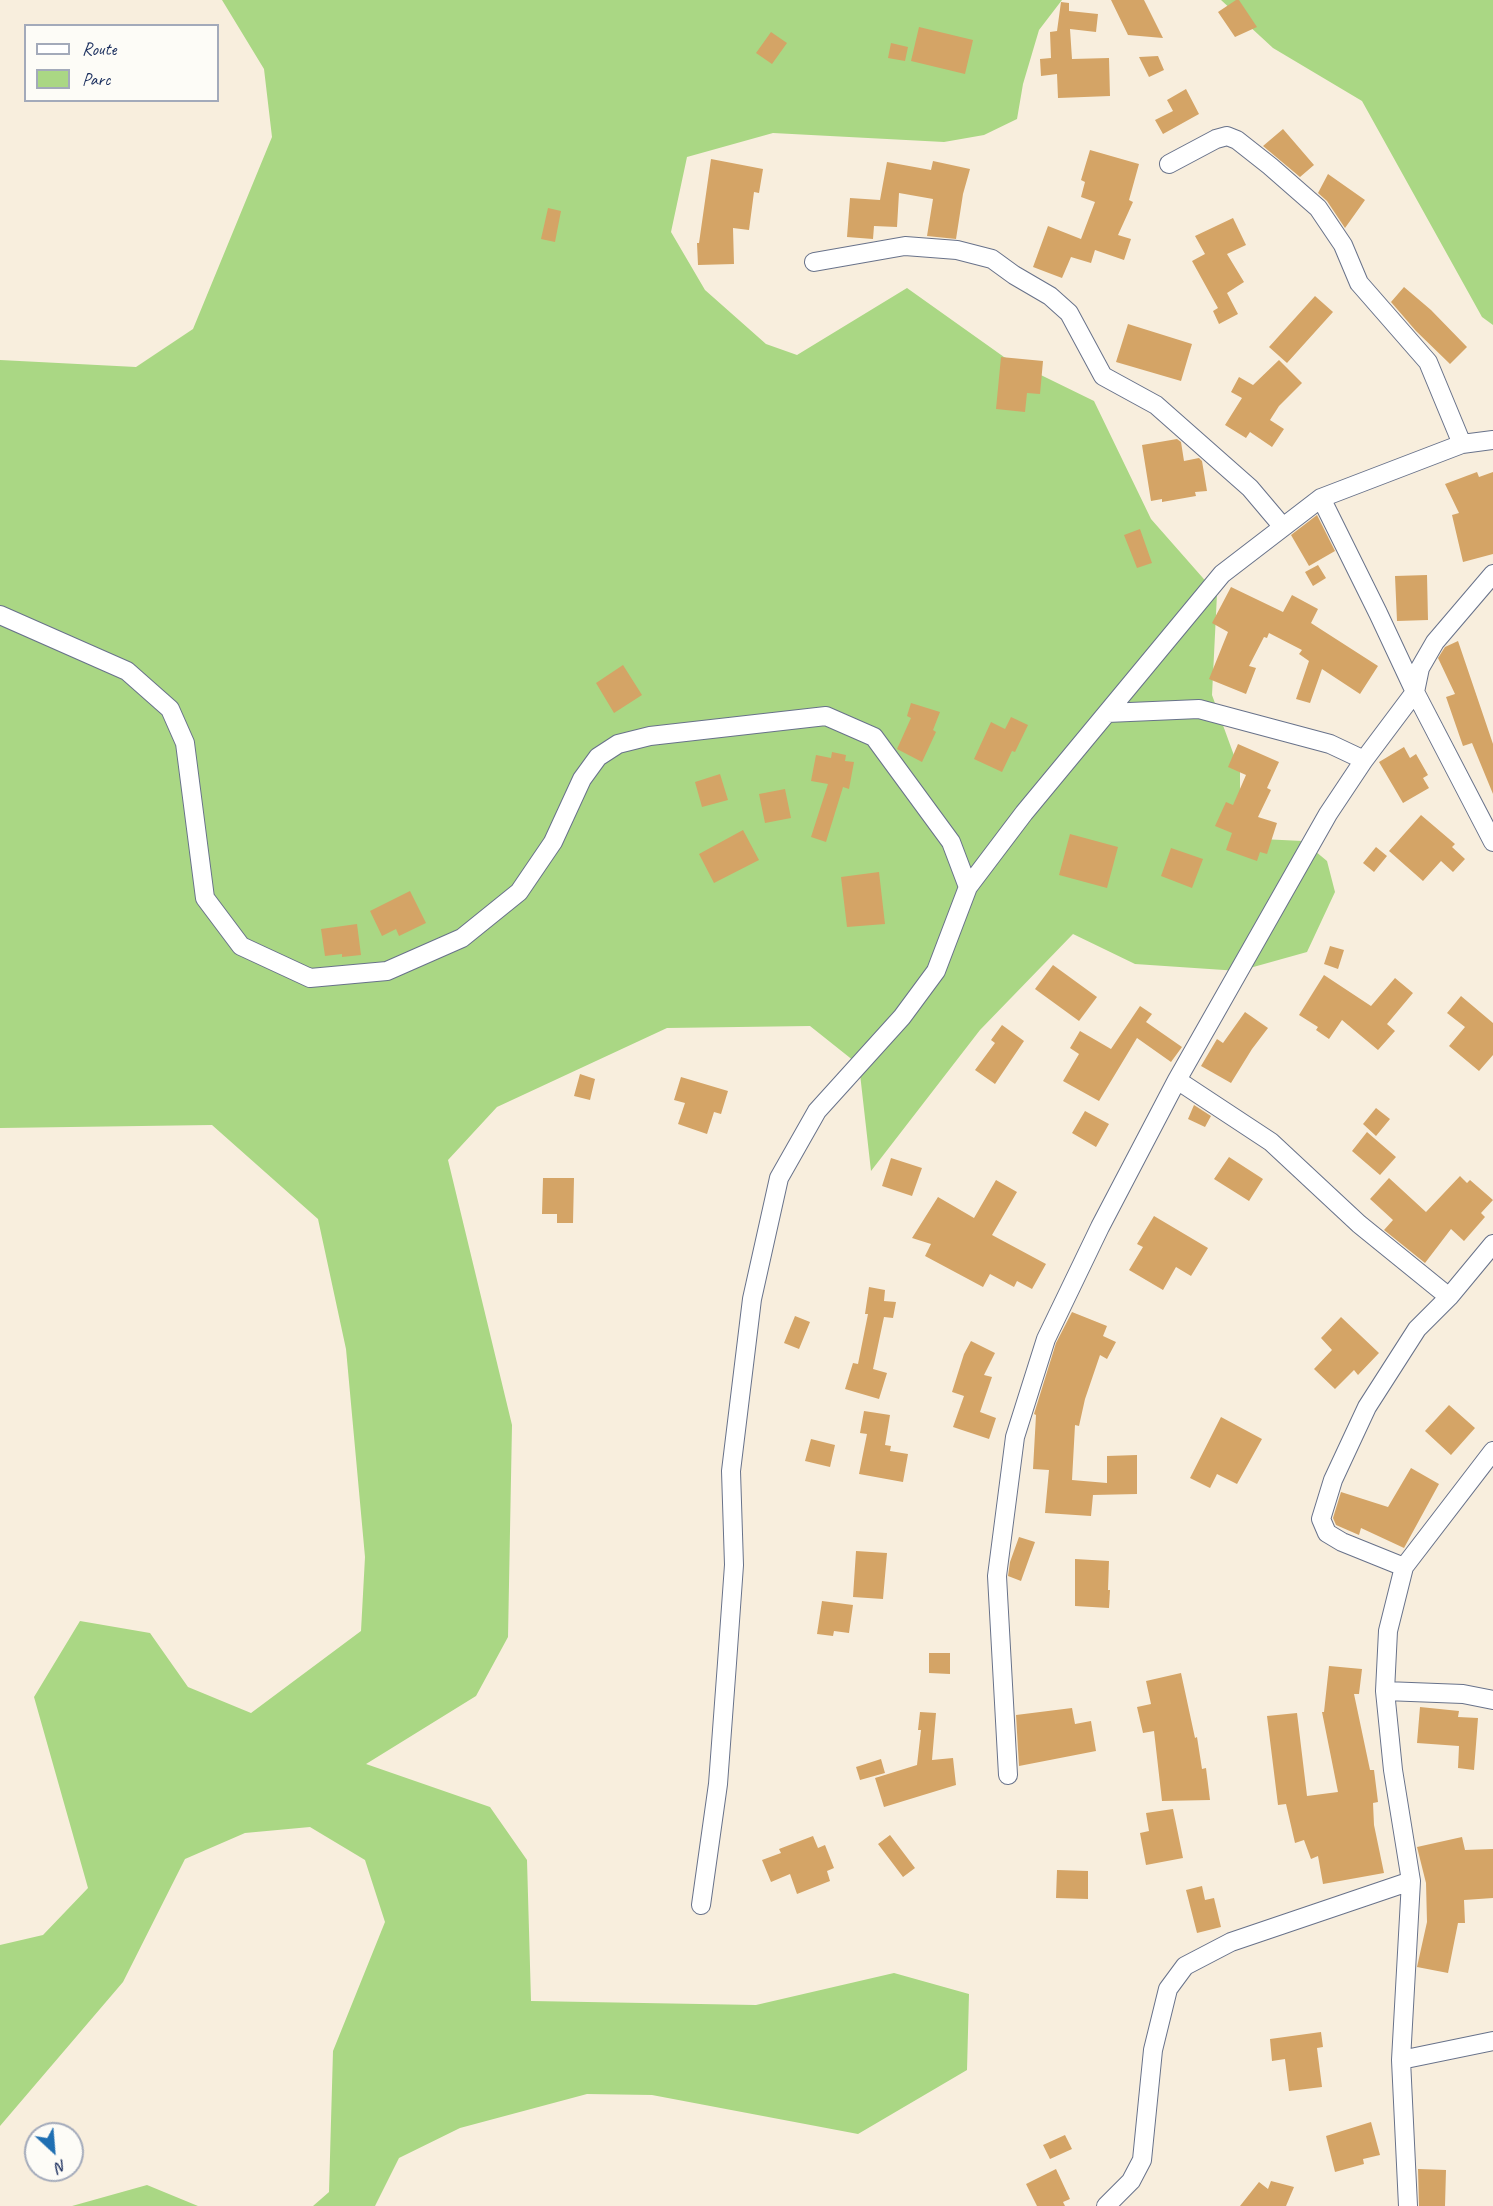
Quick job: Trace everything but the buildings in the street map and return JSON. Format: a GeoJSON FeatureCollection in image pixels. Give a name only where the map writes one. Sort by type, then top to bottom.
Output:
{"type":"FeatureCollection","features":[{"type":"Feature","properties":{"kind":"street"},"geometry":{"type":"LineString","coordinates":[[1169,164],[1216,139],[1227,136],[1237,140],[1270,166],[1318,208],[1343,245],[1359,284],[1428,362],[1462,444]]}},
{"type":"Feature","properties":{"kind":"street"},"geometry":{"type":"LineString","coordinates":[[814,262],[905,246],[957,250],[992,259],[1050,296],[1069,314],[1103,375],[1156,405],[1251,488],[1283,527]]}},
{"type":"Feature","properties":{"kind":"street"},"geometry":{"type":"LineString","coordinates":[[701,1905],[718,1784],[734,1565],[731,1471],[752,1299],[779,1178],[817,1111],[902,1017],[936,971],[968,887],[1024,813],[1222,574],[1321,498],[1462,444],[1493,441]]}},
{"type":"Feature","properties":{"kind":"street"},"geometry":{"type":"LineString","coordinates":[[1321,498],[1415,692],[1493,842]]}},
{"type":"Feature","properties":{"kind":"street"},"geometry":{"type":"LineString","coordinates":[[1008,1775],[997,1576],[1015,1437],[1046,1339],[1100,1227],[1177,1080],[1328,814],[1364,760],[1415,692],[1420,668],[1435,642],[1493,574]]}},
{"type":"Feature","properties":{"kind":"street"},"geometry":{"type":"LineString","coordinates":[[0,615],[127,670],[170,709],[185,743],[205,898],[241,946],[310,978],[387,971],[462,938],[519,892],[554,842],[582,779],[598,757],[618,744],[650,736],[826,716],[874,737],[951,843],[968,887]]}},
{"type":"Feature","properties":{"kind":"street"},"geometry":{"type":"LineString","coordinates":[[1107,713],[1199,709],[1330,744],[1364,760]]}},
{"type":"Feature","properties":{"kind":"street"},"geometry":{"type":"LineString","coordinates":[[1177,1080],[1271,1142],[1359,1224],[1449,1297]]}},
{"type":"Feature","properties":{"kind":"street"},"geometry":{"type":"LineString","coordinates":[[1404,1567],[1342,1542],[1327,1533],[1321,1519],[1333,1480],[1366,1407],[1417,1329],[1449,1297],[1493,1244]]}},
{"type":"Feature","properties":{"kind":"street"},"geometry":{"type":"LineString","coordinates":[[1408,2206],[1401,2060],[1411,1881],[1393,1770],[1385,1691],[1388,1631],[1404,1567],[1493,1451]]}},
{"type":"Feature","properties":{"kind":"street"},"geometry":{"type":"LineString","coordinates":[[1385,1691],[1463,1694],[1493,1700]]}},
{"type":"Feature","properties":{"kind":"street"},"geometry":{"type":"LineString","coordinates":[[1106,2206],[1131,2181],[1142,2160],[1153,2050],[1168,1989],[1185,1966],[1231,1942],[1411,1881]]}},
{"type":"Feature","properties":{"kind":"street"},"geometry":{"type":"LineString","coordinates":[[1401,2060],[1493,2042]]}},
{"type":"Feature","properties":{"kind":"green space"},"geometry":{"type":"Polygon","coordinates":[[[222,0],[1062,0],[1039,30],[1023,84],[1017,119],[984,135],[944,142],[773,133],[687,157],[671,232],[705,290],[766,344],[797,355],[907,288],[1004,357],[1094,401],[1151,519],[1217,594],[1212,695],[1240,772],[1240,838],[1303,841],[1327,861],[1335,892],[1307,952],[1239,971],[1135,964],[1073,934],[980,1030],[871,1171],[859,1065],[810,1026],[667,1028],[497,1107],[448,1160],[512,1425],[508,1637],[476,1696],[366,1764],[490,1807],[527,1860],[531,2001],[756,2005],[894,1973],[969,1994],[967,2070],[858,2134],[652,2095],[587,2094],[460,2128],[399,2158],[375,2206],[313,2206],[329,2192],[333,2051],[385,1922],[365,1860],[310,1827],[245,1833],[185,1859],[123,1982],[0,2126],[0,1945],[43,1935],[88,1888],[34,1697],[80,1621],[150,1633],[188,1687],[251,1713],[361,1631],[365,1557],[346,1349],[318,1219],[212,1125],[0,1128],[0,360],[136,367],[193,329],[272,137],[264,69],[222,0]]]}},
{"type":"Feature","properties":{"kind":"green space"},"geometry":{"type":"Polygon","coordinates":[[[1221,0],[1493,0],[1493,325],[1482,317],[1362,101],[1273,48],[1221,0]]]}},
{"type":"Feature","properties":{"kind":"green space"},"geometry":{"type":"Polygon","coordinates":[[[147,2185],[198,2206],[72,2206],[147,2185]]]}}]}
